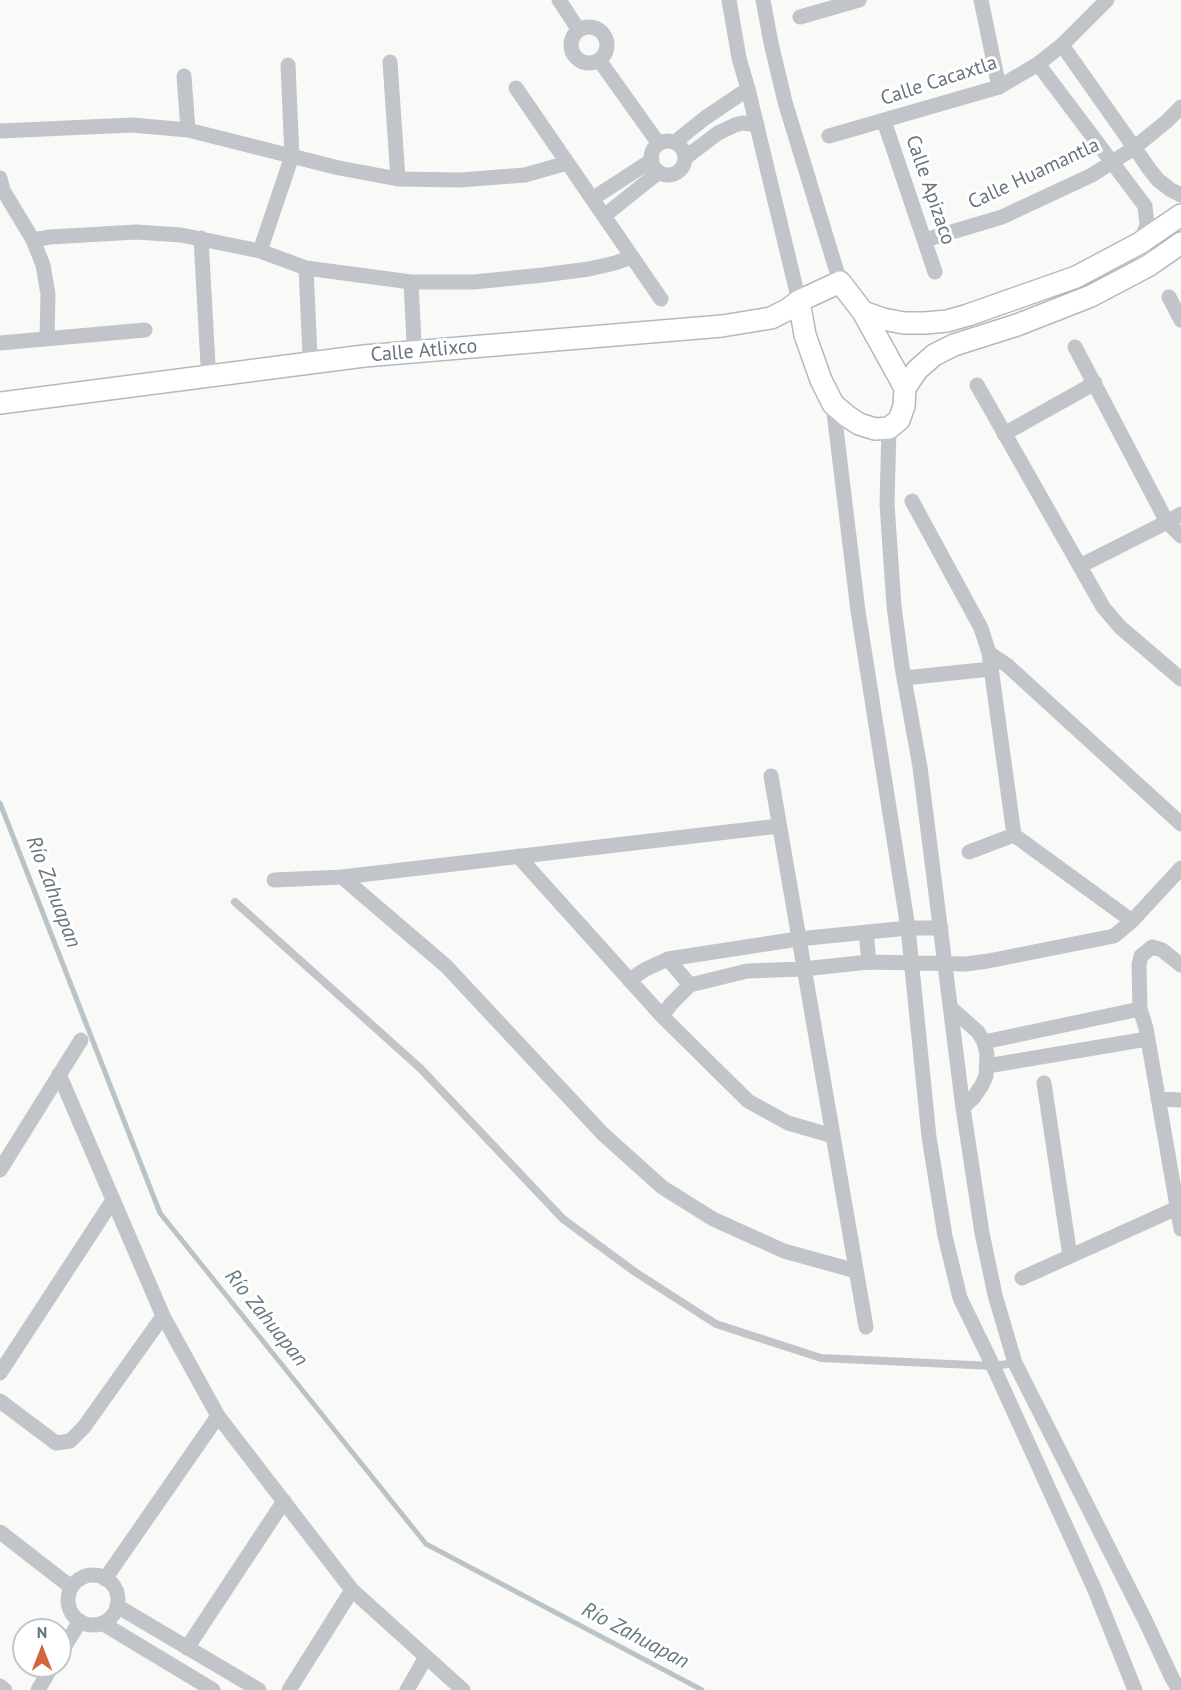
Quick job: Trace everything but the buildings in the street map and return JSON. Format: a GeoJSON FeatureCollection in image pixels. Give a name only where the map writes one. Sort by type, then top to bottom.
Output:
{"type":"FeatureCollection","features":[{"type":"Feature","properties":{"kind":"street"},"geometry":{"type":"LineString","coordinates":[[559,0],[578,29]]}},
{"type":"Feature","properties":{"kind":"street"},"geometry":{"type":"LineString","coordinates":[[729,0],[739,58],[806,335],[821,380],[833,404],[858,611],[908,928],[929,1137],[945,1236],[960,1298],[1089,1577],[1135,1690]]}},
{"type":"Feature","properties":{"kind":"street"},"geometry":{"type":"LineString","coordinates":[[763,0],[785,102],[840,282],[863,312],[905,388]]}},
{"type":"Feature","properties":{"kind":"street"},"geometry":{"type":"LineString","coordinates":[[981,0],[999,87]]}},
{"type":"Feature","properties":{"kind":"street","name":"Calle Cacaxtla"},"geometry":{"type":"LineString","coordinates":[[829,136],[999,87],[1038,64],[1062,45],[1107,0]]}},
{"type":"Feature","properties":{"kind":"street"},"geometry":{"type":"LineString","coordinates":[[800,17],[854,1]]}},
{"type":"Feature","properties":{"kind":"street"},"geometry":{"type":"LineString","coordinates":[[595,28],[604,35],[606,51],[599,60],[593,63],[582,62],[573,55],[570,44],[578,29],[595,28]]}},
{"type":"Feature","properties":{"kind":"street"},"geometry":{"type":"LineString","coordinates":[[1062,45],[1158,180],[1181,195]]}},
{"type":"Feature","properties":{"kind":"street"},"geometry":{"type":"LineString","coordinates":[[599,60],[659,144]]}},
{"type":"Feature","properties":{"kind":"street"},"geometry":{"type":"LineString","coordinates":[[390,62],[399,179]]}},
{"type":"Feature","properties":{"kind":"street"},"geometry":{"type":"LineString","coordinates":[[1038,64],[1145,206],[1147,225],[1140,243],[1148,266]]}},
{"type":"Feature","properties":{"kind":"street"},"geometry":{"type":"LineString","coordinates":[[260,251],[292,156],[288,65]]}},
{"type":"Feature","properties":{"kind":"street"},"geometry":{"type":"LineString","coordinates":[[184,76],[188,130]]}},
{"type":"Feature","properties":{"kind":"street"},"geometry":{"type":"LineString","coordinates":[[516,88],[661,299]]}},
{"type":"Feature","properties":{"kind":"street"},"geometry":{"type":"LineString","coordinates":[[675,142],[748,89]]}},
{"type":"Feature","properties":{"kind":"street","name":"Calle Huamantla"},"geometry":{"type":"LineString","coordinates":[[925,240],[1002,217],[1092,175],[1134,148],[1181,107]]}},
{"type":"Feature","properties":{"kind":"street","name":"Calle Apizaco"},"geometry":{"type":"LineString","coordinates":[[884,121],[935,272]]}},
{"type":"Feature","properties":{"kind":"street"},"geometry":{"type":"LineString","coordinates":[[685,158],[718,133],[735,125],[743,123],[757,125]]}},
{"type":"Feature","properties":{"kind":"street"},"geometry":{"type":"LineString","coordinates":[[0,131],[132,125],[188,130],[339,168],[399,179],[460,180],[525,175],[567,163]]}},
{"type":"Feature","properties":{"kind":"street"},"geometry":{"type":"LineString","coordinates":[[664,141],[675,142],[683,149],[685,158],[682,168],[674,174],[664,174],[655,166],[653,151],[664,141]]}},
{"type":"Feature","properties":{"kind":"street"},"geometry":{"type":"LineString","coordinates":[[592,199],[655,166]]}},
{"type":"Feature","properties":{"kind":"street"},"geometry":{"type":"LineString","coordinates":[[604,216],[655,166]]}},
{"type":"Feature","properties":{"kind":"street"},"geometry":{"type":"LineString","coordinates":[[0,178],[3,190],[33,240],[43,266],[48,294],[46,339]]}},
{"type":"Feature","properties":{"kind":"street"},"geometry":{"type":"LineString","coordinates":[[863,312],[904,323],[925,323],[946,321],[1009,302],[1076,277],[1140,243],[1181,215]]}},
{"type":"Feature","properties":{"kind":"street"},"geometry":{"type":"LineString","coordinates":[[33,240],[136,232],[181,234],[260,251],[306,268],[411,282],[474,282],[543,275],[589,269],[632,257]]}},
{"type":"Feature","properties":{"kind":"street"},"geometry":{"type":"LineString","coordinates":[[201,238],[208,365]]}},
{"type":"Feature","properties":{"kind":"street"},"geometry":{"type":"LineString","coordinates":[[833,404],[859,424],[876,429],[889,428],[899,420],[904,406],[905,388],[917,370],[934,355],[954,345],[1017,325],[1091,296],[1148,266],[1181,243]]}},
{"type":"Feature","properties":{"kind":"street"},"geometry":{"type":"LineString","coordinates":[[306,268],[310,355]]}},
{"type":"Feature","properties":{"kind":"street"},"geometry":{"type":"LineString","coordinates":[[411,282],[414,343]]}},
{"type":"Feature","properties":{"kind":"street","name":"Calle Atlixco"},"geometry":{"type":"LineString","coordinates":[[0,403],[364,356],[722,326],[771,318],[799,301],[840,282]]}},
{"type":"Feature","properties":{"kind":"street"},"geometry":{"type":"LineString","coordinates":[[1169,297],[1181,320]]}},
{"type":"Feature","properties":{"kind":"street"},"geometry":{"type":"LineString","coordinates":[[1009,302],[1017,325]]}},
{"type":"Feature","properties":{"kind":"street"},"geometry":{"type":"LineString","coordinates":[[946,321],[954,345]]}},
{"type":"Feature","properties":{"kind":"street"},"geometry":{"type":"LineString","coordinates":[[0,343],[145,330]]}},
{"type":"Feature","properties":{"kind":"street"},"geometry":{"type":"LineString","coordinates":[[1076,348],[1167,522],[1181,536]]}},
{"type":"Feature","properties":{"kind":"street"},"geometry":{"type":"LineString","coordinates":[[1004,434],[1095,383]]}},
{"type":"Feature","properties":{"kind":"street"},"geometry":{"type":"LineString","coordinates":[[976,385],[1103,607],[1120,627],[1181,679]]}},
{"type":"Feature","properties":{"kind":"street"},"geometry":{"type":"LineString","coordinates":[[889,428],[887,504],[894,606],[920,767],[963,1108],[995,1295],[1015,1363],[1179,1690]]}},
{"type":"Feature","properties":{"kind":"street"},"geometry":{"type":"LineString","coordinates":[[912,501],[981,628],[989,653],[1014,835],[1132,921]]}},
{"type":"Feature","properties":{"kind":"street"},"geometry":{"type":"LineString","coordinates":[[1080,566],[1181,514]]}},
{"type":"Feature","properties":{"kind":"street"},"geometry":{"type":"LineString","coordinates":[[989,653],[1008,666],[1181,824]]}},
{"type":"Feature","properties":{"kind":"street"},"geometry":{"type":"LineString","coordinates":[[904,678],[992,669]]}},
{"type":"Feature","properties":{"kind":"street"},"geometry":{"type":"LineString","coordinates":[[771,776],[866,1327]]}},
{"type":"Feature","properties":{"kind":"street"},"geometry":{"type":"LineString","coordinates":[[274,880],[342,877],[779,826]]}},
{"type":"Feature","properties":{"kind":"street"},"geometry":{"type":"LineString","coordinates":[[969,852],[1014,835]]}},
{"type":"Feature","properties":{"kind":"street"},"geometry":{"type":"LineString","coordinates":[[518,856],[662,1016],[748,1101],[788,1123],[833,1136]]}},
{"type":"Feature","properties":{"kind":"street"},"geometry":{"type":"LineString","coordinates":[[662,1016],[690,985],[747,971],[803,969],[869,962],[966,964],[988,962],[1114,936],[1132,921],[1181,868]]}},
{"type":"Feature","properties":{"kind":"street"},"geometry":{"type":"LineString","coordinates":[[342,877],[446,966],[603,1134],[662,1187],[713,1219],[784,1251],[856,1271]]}},
{"type":"Feature","properties":{"kind":"street"},"geometry":{"type":"LineString","coordinates":[[630,980],[645,969],[668,958],[798,939],[908,928],[941,928]]}},
{"type":"Feature","properties":{"kind":"street"},"geometry":{"type":"LineString","coordinates":[[866,932],[869,962]]}},
{"type":"Feature","properties":{"kind":"street"},"geometry":{"type":"LineString","coordinates":[[1181,965],[1162,950],[1152,947],[1141,956],[1138,965],[1140,1009],[1146,1028],[1181,1229]]}},
{"type":"Feature","properties":{"kind":"street"},"geometry":{"type":"LineString","coordinates":[[735,948],[747,971]]}},
{"type":"Feature","properties":{"kind":"street"},"geometry":{"type":"LineString","coordinates":[[668,958],[690,985]]}},
{"type":"Feature","properties":{"kind":"street"},"geometry":{"type":"LineString","coordinates":[[951,1008],[978,1032],[987,1054],[987,1066],[982,1085],[963,1108]]}},
{"type":"Feature","properties":{"kind":"street"},"geometry":{"type":"LineString","coordinates":[[984,1042],[1140,1009]]}},
{"type":"Feature","properties":{"kind":"street"},"geometry":{"type":"LineString","coordinates":[[987,1066],[1147,1039]]}},
{"type":"Feature","properties":{"kind":"street"},"geometry":{"type":"LineString","coordinates":[[0,1170],[81,1040]]}},
{"type":"Feature","properties":{"kind":"street"},"geometry":{"type":"LineString","coordinates":[[59,1074],[163,1316],[218,1416],[352,1590],[463,1690]]}},
{"type":"Feature","properties":{"kind":"street"},"geometry":{"type":"LineString","coordinates":[[1044,1083],[1070,1256]]}},
{"type":"Feature","properties":{"kind":"street"},"geometry":{"type":"LineString","coordinates":[[1158,1100],[1181,1100]]}},
{"type":"Feature","properties":{"kind":"street"},"geometry":{"type":"LineString","coordinates":[[0,1373],[113,1200]]}},
{"type":"Feature","properties":{"kind":"street"},"geometry":{"type":"LineString","coordinates":[[1022,1278],[1177,1208]]}},
{"type":"Feature","properties":{"kind":"street"},"geometry":{"type":"LineString","coordinates":[[0,1401],[56,1443],[70,1441],[84,1427],[163,1316]]}},
{"type":"Feature","properties":{"kind":"street"},"geometry":{"type":"LineString","coordinates":[[105,1579],[218,1416]]}},
{"type":"Feature","properties":{"kind":"street"},"geometry":{"type":"LineString","coordinates":[[187,1648],[284,1501]]}},
{"type":"Feature","properties":{"kind":"street"},"geometry":{"type":"LineString","coordinates":[[0,1532],[71,1587]]}},
{"type":"Feature","properties":{"kind":"street"},"geometry":{"type":"LineString","coordinates":[[91,1576],[105,1579],[116,1591],[117,1606],[114,1613],[109,1619],[95,1625],[80,1621],[74,1616],[68,1602],[71,1587],[76,1581],[91,1576]]}},
{"type":"Feature","properties":{"kind":"street"},"geometry":{"type":"LineString","coordinates":[[289,1690],[352,1590]]}},
{"type":"Feature","properties":{"kind":"street"},"geometry":{"type":"LineString","coordinates":[[117,1606],[254,1689]]}},
{"type":"Feature","properties":{"kind":"street"},"geometry":{"type":"LineString","coordinates":[[72,1634],[80,1621]]}},
{"type":"Feature","properties":{"kind":"street"},"geometry":{"type":"LineString","coordinates":[[102,1623],[213,1690]]}},
{"type":"Feature","properties":{"kind":"street"},"geometry":{"type":"LineString","coordinates":[[407,1690],[426,1657]]}},
{"type":"Feature","properties":{"kind":"street"},"geometry":{"type":"LineString","coordinates":[[0,1686],[5,1690]]}},
{"type":"Feature","properties":{"kind":"lane"},"geometry":{"type":"LineString","coordinates":[[235,902],[420,1068],[562,1220],[635,1272],[716,1324],[821,1358],[993,1366],[1015,1363]]}},
{"type":"Feature","properties":{"kind":"waterway","name":"Río Zahuapan"},"geometry":{"type":"LineString","coordinates":[[0,803],[160,1213],[426,1544],[702,1690]]}}]}
